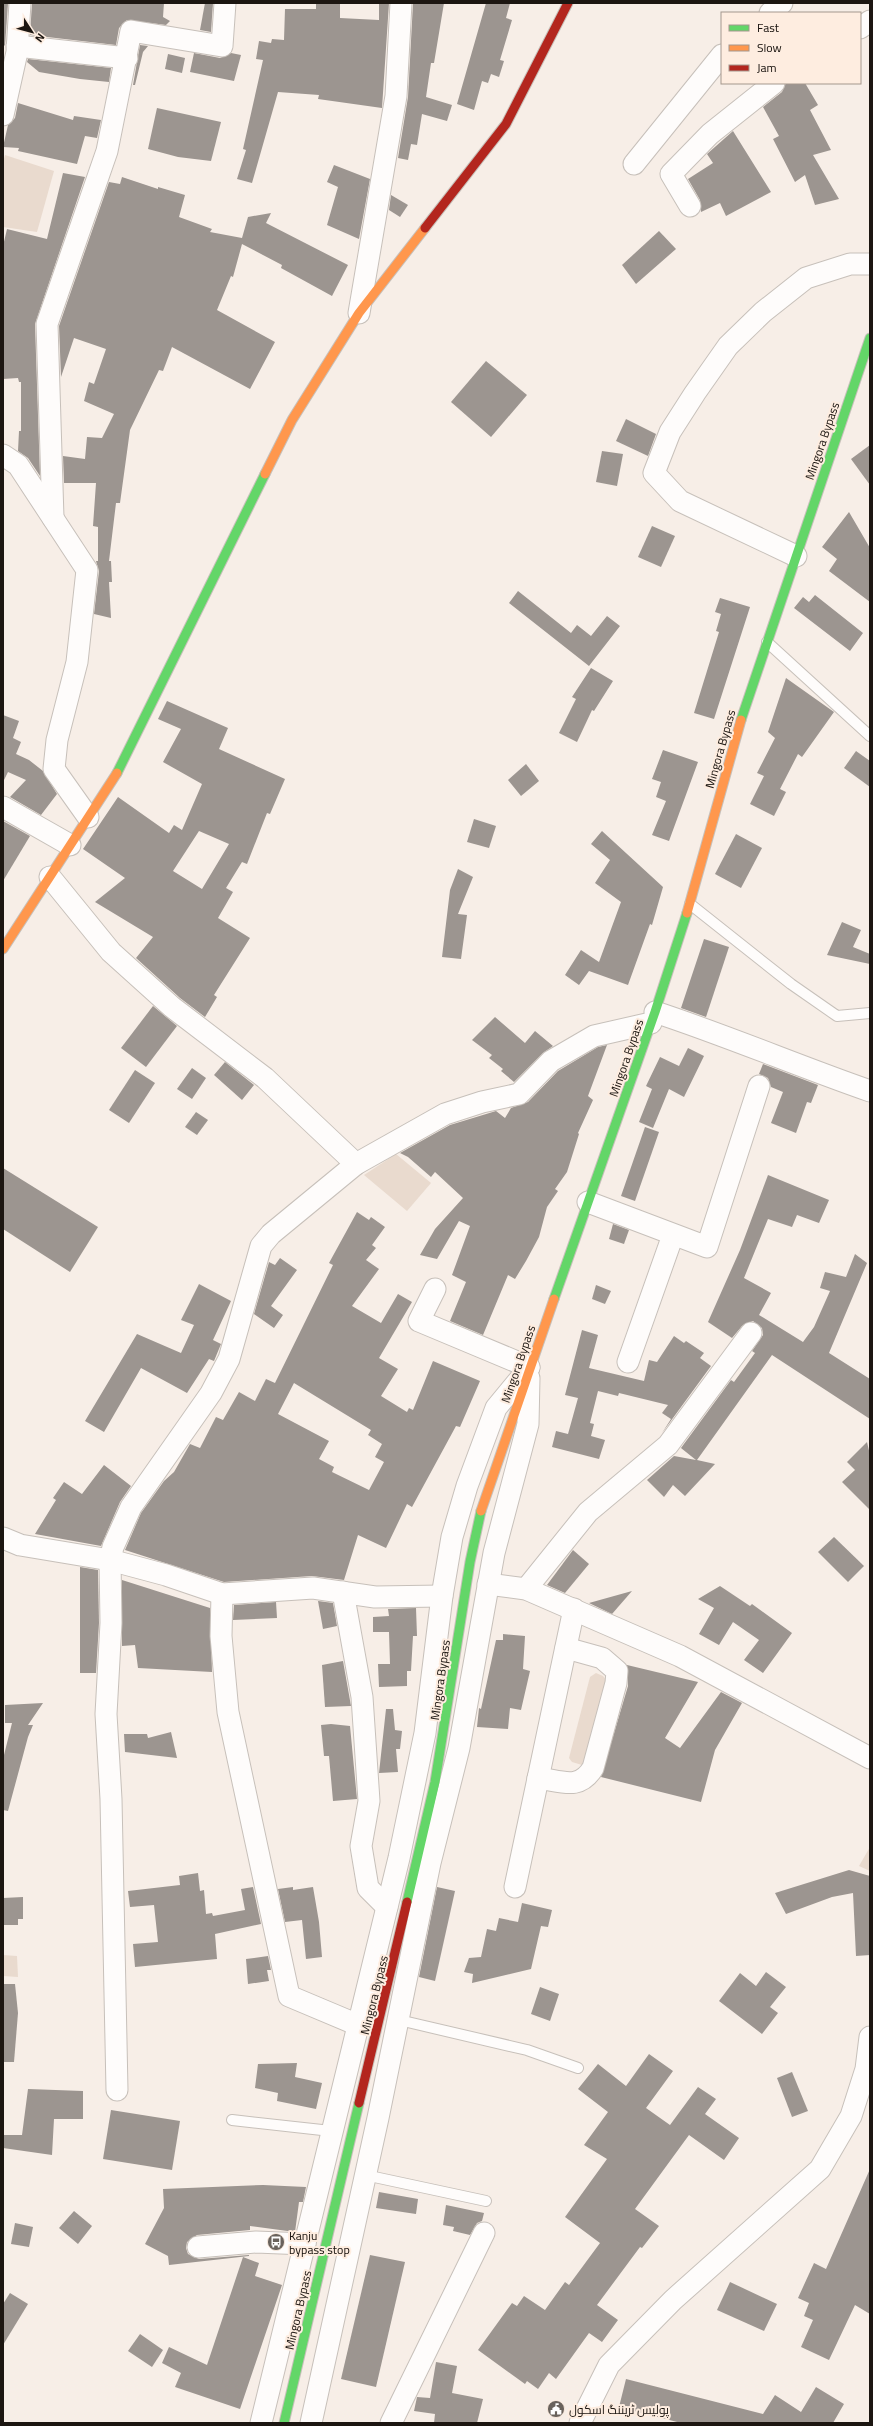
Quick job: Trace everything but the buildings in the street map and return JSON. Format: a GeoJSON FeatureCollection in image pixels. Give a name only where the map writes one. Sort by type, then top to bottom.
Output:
{"type":"FeatureCollection","features":[{"type":"Feature","properties":{"kind":"main road"},"geometry":{"type":"LineString","coordinates":[[3,948],[117,774],[292,420],[358,313],[506,124],[568,3]]}},
{"type":"Feature","properties":{"kind":"main road","name":"Mingora Bypass"},"geometry":{"type":"LineString","coordinates":[[284,2423],[435,1782],[446,1726],[466,1583],[484,1500],[529,1367],[653,1018],[690,904],[733,744],[870,338]]}},
{"type":"Feature","properties":{"kind":"street"},"geometry":{"type":"LineString","coordinates":[[3,115],[17,46],[20,3]]}},
{"type":"Feature","properties":{"kind":"street"},"geometry":{"type":"LineString","coordinates":[[53,518],[47,324],[107,151],[127,58],[130,31],[222,46],[225,3]]}},
{"type":"Feature","properties":{"kind":"street"},"geometry":{"type":"LineString","coordinates":[[358,313],[396,96],[401,3]]}},
{"type":"Feature","properties":{"kind":"street"},"geometry":{"type":"LineString","coordinates":[[771,12],[782,3]]}},
{"type":"Feature","properties":{"kind":"street"},"geometry":{"type":"LineString","coordinates":[[861,27],[870,22]]}},
{"type":"Feature","properties":{"kind":"street"},"geometry":{"type":"LineString","coordinates":[[17,46],[127,58]]}},
{"type":"Feature","properties":{"kind":"street"},"geometry":{"type":"LineString","coordinates":[[634,164],[721,56]]}},
{"type":"Feature","properties":{"kind":"street"},"geometry":{"type":"LineString","coordinates":[[690,206],[671,174],[710,134],[773,84]]}},
{"type":"Feature","properties":{"kind":"street"},"geometry":{"type":"LineString","coordinates":[[796,556],[680,501],[654,473],[670,432],[695,393],[728,346],[763,312],[806,278],[850,264],[870,264]]}},
{"type":"Feature","properties":{"kind":"street"},"geometry":{"type":"LineString","coordinates":[[3,455],[18,465],[87,570],[77,662],[57,740],[54,769],[88,817]]}},
{"type":"Feature","properties":{"kind":"street"},"geometry":{"type":"LineString","coordinates":[[3,806],[70,845]]}},
{"type":"Feature","properties":{"kind":"street"},"geometry":{"type":"LineString","coordinates":[[50,877],[111,952],[172,1007],[265,1078],[356,1164]]}},
{"type":"Feature","properties":{"kind":"street"},"geometry":{"type":"LineString","coordinates":[[117,2090],[111,1799],[106,1714],[111,1623],[110,1560],[113,1547],[131,1507],[211,1392],[229,1359],[261,1246],[271,1234],[356,1164],[445,1114],[482,1102],[519,1094],[551,1061],[594,1036],[653,1018],[725,1035],[794,1065],[870,1092]]}},
{"type":"Feature","properties":{"kind":"street"},"geometry":{"type":"LineString","coordinates":[[588,1202],[707,1247],[759,1086]]}},
{"type":"Feature","properties":{"kind":"street"},"geometry":{"type":"LineString","coordinates":[[628,1362],[673,1235]]}},
{"type":"Feature","properties":{"kind":"street"},"geometry":{"type":"LineString","coordinates":[[435,1290],[419,1321],[529,1367]]}},
{"type":"Feature","properties":{"kind":"street"},"geometry":{"type":"LineString","coordinates":[[526,1589],[588,1512],[668,1445],[750,1333]]}},
{"type":"Feature","properties":{"kind":"street"},"geometry":{"type":"LineString","coordinates":[[311,2423],[399,2020],[430,1863],[459,1748],[488,1584],[507,1497],[528,1424],[529,1367]]}},
{"type":"Feature","properties":{"kind":"street"},"geometry":{"type":"LineString","coordinates":[[261,2423],[331,2131],[387,1907],[425,1733],[442,1596],[452,1537],[467,1486],[496,1408],[529,1367]]}},
{"type":"Feature","properties":{"kind":"street"},"geometry":{"type":"LineString","coordinates":[[3,1538],[20,1545],[110,1560],[166,1575],[222,1594],[313,1588],[375,1597],[442,1596]]}},
{"type":"Feature","properties":{"kind":"street"},"geometry":{"type":"LineString","coordinates":[[488,1584],[526,1589],[680,1656],[870,1757]]}},
{"type":"Feature","properties":{"kind":"street"},"geometry":{"type":"LineString","coordinates":[[343,1592],[363,1705],[369,1801],[361,1846],[368,1888],[387,1907]]}},
{"type":"Feature","properties":{"kind":"street"},"geometry":{"type":"LineString","coordinates":[[222,1594],[221,1636],[228,1712],[289,1996],[358,2025]]}},
{"type":"Feature","properties":{"kind":"street"},"geometry":{"type":"LineString","coordinates":[[515,1886],[574,1609]]}},
{"type":"Feature","properties":{"kind":"street"},"geometry":{"type":"LineString","coordinates":[[538,1778],[577,1784],[588,1777],[594,1768],[616,1683],[617,1671],[602,1658],[566,1648]]}},
{"type":"Feature","properties":{"kind":"street"},"geometry":{"type":"LineString","coordinates":[[580,2423],[609,2365],[673,2300],[820,2169],[851,2116],[866,2069],[870,2036]]}},
{"type":"Feature","properties":{"kind":"street"},"geometry":{"type":"LineString","coordinates":[[391,2423],[484,2233]]}},
{"type":"Feature","properties":{"kind":"street"},"geometry":{"type":"LineString","coordinates":[[198,2247],[256,2242],[305,2244]]}},
{"type":"Feature","properties":{"kind":"lane"},"geometry":{"type":"LineString","coordinates":[[767,642],[870,736]]}},
{"type":"Feature","properties":{"kind":"lane"},"geometry":{"type":"LineString","coordinates":[[690,904],[791,984],[837,1016],[870,1013]]}},
{"type":"Feature","properties":{"kind":"lane"},"geometry":{"type":"LineString","coordinates":[[399,2020],[527,2050],[578,2068]]}},
{"type":"Feature","properties":{"kind":"lane"},"geometry":{"type":"LineString","coordinates":[[232,2120],[331,2131]]}},
{"type":"Feature","properties":{"kind":"lane"},"geometry":{"type":"LineString","coordinates":[[365,2175],[486,2201]]}},
{"type":"Feature","properties":{"kind":"shaded area"},"geometry":{"type":"Polygon","coordinates":[[[5,155],[54,171],[37,232],[3,227],[3,163],[5,155]]]}},
{"type":"Feature","properties":{"kind":"shaded area"},"geometry":{"type":"Polygon","coordinates":[[[396,1154],[431,1183],[407,1211],[364,1175],[396,1154]]]}},
{"type":"Feature","properties":{"kind":"shaded area"},"geometry":{"type":"Polygon","coordinates":[[[596,1673],[603,1676],[606,1680],[587,1761],[582,1765],[572,1762],[569,1758],[590,1677],[596,1673]]]}},
{"type":"Feature","properties":{"kind":"shaded area"},"geometry":{"type":"Polygon","coordinates":[[[870,1847],[870,1871],[859,1866],[870,1847]]]}},
{"type":"Feature","properties":{"kind":"shaded area"},"geometry":{"type":"Polygon","coordinates":[[[3,1955],[17,1956],[18,1977],[3,1976],[3,1955]]]}},
{"type":"Feature","properties":{"kind":"traffic: fast"},"geometry":{"type":"LineString","coordinates":[[741,720],[870,338]]}},
{"type":"Feature","properties":{"kind":"traffic: fast"},"geometry":{"type":"LineString","coordinates":[[117,773],[265,474]]}},
{"type":"Feature","properties":{"kind":"traffic: fast"},"geometry":{"type":"LineString","coordinates":[[554,1299],[655,1012],[687,913]]}},
{"type":"Feature","properties":{"kind":"traffic: fast"},"geometry":{"type":"LineString","coordinates":[[407,1902],[435,1782],[470,1562],[481,1511]]}},
{"type":"Feature","properties":{"kind":"traffic: fast"},"geometry":{"type":"LineString","coordinates":[[284,2423],[359,2103]]}},
{"type":"Feature","properties":{"kind":"traffic: slow"},"geometry":{"type":"LineString","coordinates":[[265,474],[292,420],[359,313],[425,228]]}},
{"type":"Feature","properties":{"kind":"traffic: slow"},"geometry":{"type":"LineString","coordinates":[[687,913],[741,720]]}},
{"type":"Feature","properties":{"kind":"traffic: slow"},"geometry":{"type":"LineString","coordinates":[[3,949],[117,773]]}},
{"type":"Feature","properties":{"kind":"traffic: slow"},"geometry":{"type":"LineString","coordinates":[[481,1511],[554,1299]]}},
{"type":"Feature","properties":{"kind":"traffic: jam"},"geometry":{"type":"LineString","coordinates":[[425,228],[506,124],[568,3]]}},
{"type":"Feature","properties":{"kind":"traffic: jam"},"geometry":{"type":"LineString","coordinates":[[359,2103],[407,1902]]}},
{"type":"Feature","properties":{"kind":"place","name":"Kanju bypass stop"},"geometry":{"type":"Point","coordinates":[276,2242]}},
{"type":"Feature","properties":{"kind":"place","name":"پولیس ٹریننگ اسکول"},"geometry":{"type":"Point","coordinates":[556,2409]}}]}
